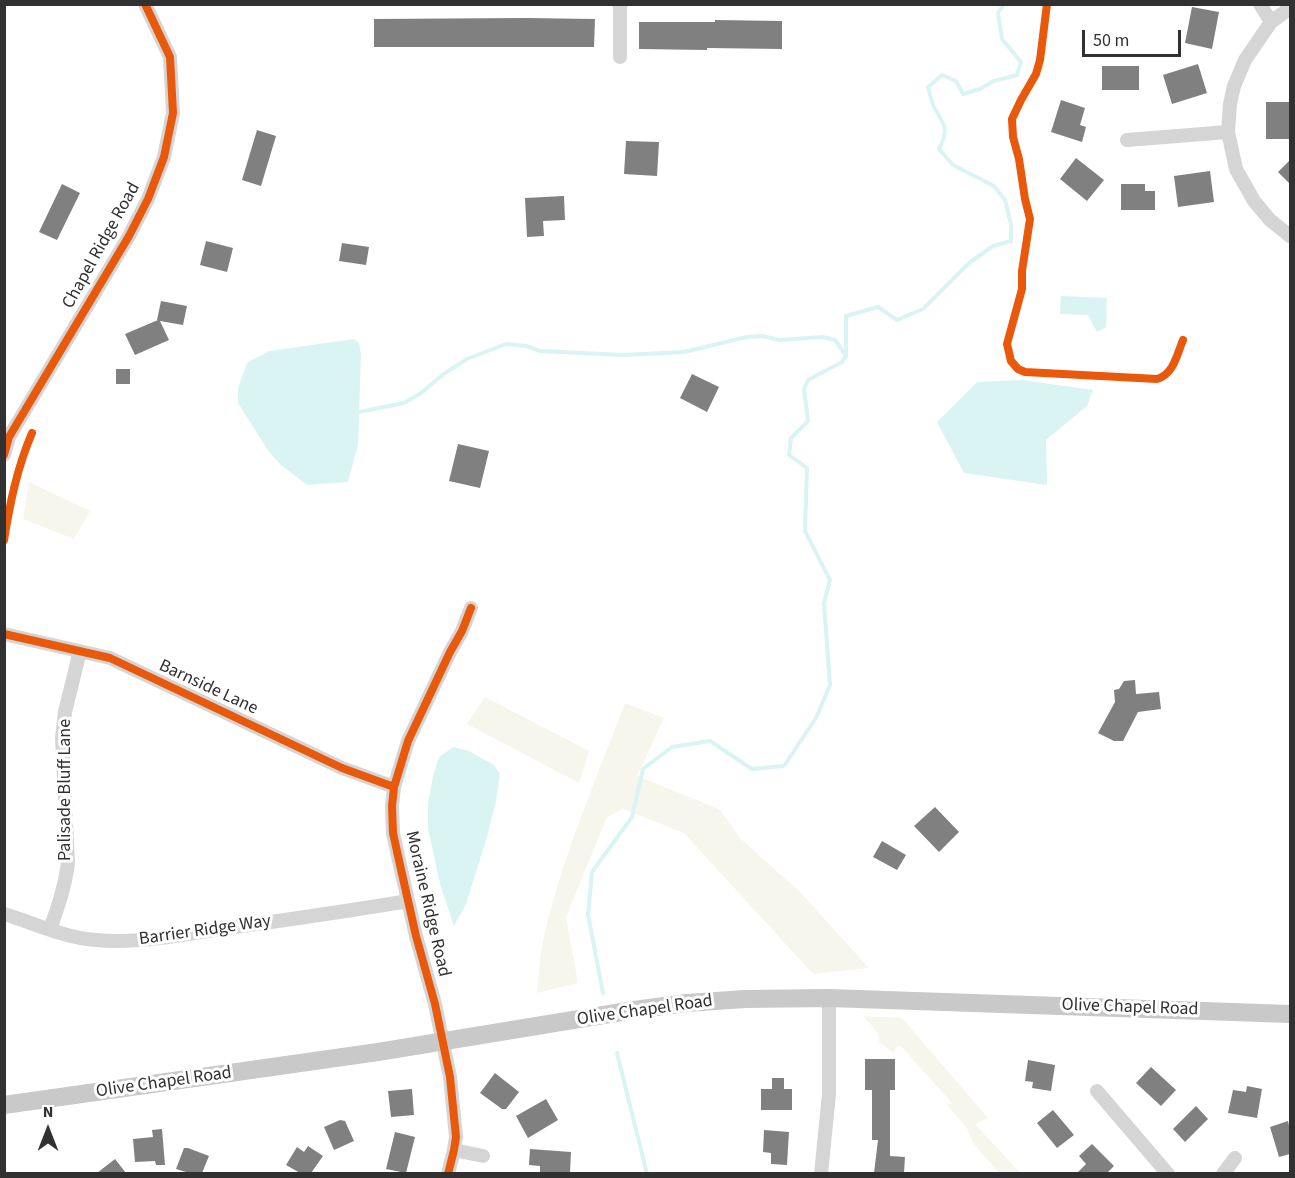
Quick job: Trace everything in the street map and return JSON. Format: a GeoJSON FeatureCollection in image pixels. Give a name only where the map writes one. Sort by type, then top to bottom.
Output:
{"type":"FeatureCollection","features":[{"type":"Feature","properties":{"kind":"main road","name":"Olive Chapel Road"},"geometry":{"type":"LineString","coordinates":[[4,1105],[367,1053],[687,1003],[745,999],[830,998],[1290,1014]]}},
{"type":"Feature","properties":{"kind":"street","name":"Chapel Ridge Road"},"geometry":{"type":"LineString","coordinates":[[4,455],[7,437],[129,236],[148,199],[164,158],[173,113],[170,57],[145,4]]}},
{"type":"Feature","properties":{"kind":"street"},"geometry":{"type":"LineString","coordinates":[[620,4],[620,57]]}},
{"type":"Feature","properties":{"kind":"street"},"geometry":{"type":"LineString","coordinates":[[1260,4],[1271,22]]}},
{"type":"Feature","properties":{"kind":"street"},"geometry":{"type":"LineString","coordinates":[[1290,8],[1271,22],[1245,60],[1234,86],[1228,132],[1236,169],[1254,201],[1270,220],[1290,236]]}},
{"type":"Feature","properties":{"kind":"street"},"geometry":{"type":"LineString","coordinates":[[1127,140],[1228,132]]}},
{"type":"Feature","properties":{"kind":"street","name":"Moraine Ridge Road"},"geometry":{"type":"LineString","coordinates":[[448,1173],[456,1137],[453,1096],[443,1041],[393,833],[392,806],[394,787],[408,741],[471,608]]}},
{"type":"Feature","properties":{"kind":"street","name":"Barnside Lane"},"geometry":{"type":"LineString","coordinates":[[4,634],[110,658],[342,768],[394,787]]}},
{"type":"Feature","properties":{"kind":"street","name":"Palisade Bluff Lane"},"geometry":{"type":"LineString","coordinates":[[50,929],[65,883],[68,863],[62,738],[65,712],[80,651]]}},
{"type":"Feature","properties":{"kind":"street","name":"Barrier Ridge Way"},"geometry":{"type":"LineString","coordinates":[[4,914],[72,936],[93,940],[127,941],[262,924],[408,901]]}},
{"type":"Feature","properties":{"kind":"street"},"geometry":{"type":"LineString","coordinates":[[821,1173],[829,1094],[830,998]]}},
{"type":"Feature","properties":{"kind":"street"},"geometry":{"type":"LineString","coordinates":[[1097,1090],[1168,1173]]}},
{"type":"Feature","properties":{"kind":"street"},"geometry":{"type":"LineString","coordinates":[[454,1150],[483,1156]]}},
{"type":"Feature","properties":{"kind":"street"},"geometry":{"type":"LineString","coordinates":[[1223,1173],[1235,1158]]}},
{"type":"Feature","properties":{"kind":"shaded area"},"geometry":{"type":"Polygon","coordinates":[[[29,482],[90,511],[74,539],[23,519],[29,482]]]}},
{"type":"Feature","properties":{"kind":"shaded area"},"geometry":{"type":"Polygon","coordinates":[[[485,697],[589,751],[579,783],[467,724],[485,697]]]}},
{"type":"Feature","properties":{"kind":"shaded area"},"geometry":{"type":"Polygon","coordinates":[[[625,703],[664,718],[637,776],[719,809],[741,839],[800,892],[869,968],[813,974],[684,833],[623,809],[607,817],[566,917],[578,983],[537,993],[542,947],[558,885],[625,703]]]}},
{"type":"Feature","properties":{"kind":"shaded area"},"geometry":{"type":"Polygon","coordinates":[[[863,1016],[902,1018],[988,1118],[975,1124],[1020,1173],[999,1173],[974,1144],[966,1127],[947,1105],[952,1103],[901,1046],[895,1047],[895,1054],[879,1042],[878,1033],[863,1016]]]}},
{"type":"Feature","properties":{"kind":"water"},"geometry":{"type":"Polygon","coordinates":[[[1061,296],[1107,298],[1106,327],[1097,332],[1088,315],[1060,314],[1061,296]]]}},
{"type":"Feature","properties":{"kind":"water"},"geometry":{"type":"Polygon","coordinates":[[[354,339],[359,343],[361,354],[358,445],[348,482],[307,485],[281,465],[269,452],[238,403],[238,388],[247,363],[269,351],[354,339]]]}},
{"type":"Feature","properties":{"kind":"water"},"geometry":{"type":"Polygon","coordinates":[[[1022,380],[1093,390],[1087,406],[1046,440],[1047,485],[964,473],[937,422],[977,382],[1022,380]]]}},
{"type":"Feature","properties":{"kind":"water"},"geometry":{"type":"Polygon","coordinates":[[[453,747],[469,751],[494,765],[500,774],[487,837],[466,904],[454,926],[440,884],[428,828],[428,804],[433,776],[439,757],[453,747]]]}},
{"type":"Feature","properties":{"kind":"building"},"geometry":{"type":"Polygon","coordinates":[[[1192,7],[1219,12],[1212,49],[1185,43],[1192,7]]]}},
{"type":"Feature","properties":{"kind":"building"},"geometry":{"type":"Polygon","coordinates":[[[374,19],[595,19],[594,47],[374,47],[374,19]]]}},
{"type":"Feature","properties":{"kind":"building"},"geometry":{"type":"Polygon","coordinates":[[[715,20],[782,21],[782,49],[639,49],[639,22],[715,22],[715,20]]]}},
{"type":"Feature","properties":{"kind":"building"},"geometry":{"type":"Polygon","coordinates":[[[1198,64],[1207,93],[1172,104],[1163,75],[1198,64]]]}},
{"type":"Feature","properties":{"kind":"building"},"geometry":{"type":"Polygon","coordinates":[[[1102,66],[1139,66],[1139,90],[1102,90],[1102,66]]]}},
{"type":"Feature","properties":{"kind":"building"},"geometry":{"type":"Polygon","coordinates":[[[1061,100],[1085,108],[1080,125],[1086,127],[1082,142],[1051,132],[1061,100]]]}},
{"type":"Feature","properties":{"kind":"building"},"geometry":{"type":"Polygon","coordinates":[[[1266,102],[1290,102],[1290,139],[1266,139],[1266,102]]]}},
{"type":"Feature","properties":{"kind":"building"},"geometry":{"type":"Polygon","coordinates":[[[257,130],[276,136],[261,186],[242,180],[257,130]]]}},
{"type":"Feature","properties":{"kind":"building"},"geometry":{"type":"Polygon","coordinates":[[[626,141],[659,142],[657,176],[624,174],[626,141]]]}},
{"type":"Feature","properties":{"kind":"building"},"geometry":{"type":"Polygon","coordinates":[[[1076,158],[1104,180],[1087,201],[1060,179],[1076,158]]]}},
{"type":"Feature","properties":{"kind":"building"},"geometry":{"type":"Polygon","coordinates":[[[1290,160],[1290,184],[1278,172],[1290,160]]]}},
{"type":"Feature","properties":{"kind":"building"},"geometry":{"type":"Polygon","coordinates":[[[1210,171],[1214,202],[1178,207],[1174,176],[1210,171]]]}},
{"type":"Feature","properties":{"kind":"building"},"geometry":{"type":"Polygon","coordinates":[[[62,184],[80,193],[57,240],[39,232],[62,184]]]}},
{"type":"Feature","properties":{"kind":"building"},"geometry":{"type":"Polygon","coordinates":[[[1121,184],[1145,184],[1145,191],[1155,191],[1155,210],[1121,210],[1121,184]]]}},
{"type":"Feature","properties":{"kind":"building"},"geometry":{"type":"Polygon","coordinates":[[[564,196],[565,220],[543,221],[544,236],[527,237],[525,198],[564,196]]]}},
{"type":"Feature","properties":{"kind":"building"},"geometry":{"type":"Polygon","coordinates":[[[206,241],[233,248],[227,272],[200,265],[206,241]]]}},
{"type":"Feature","properties":{"kind":"building"},"geometry":{"type":"Polygon","coordinates":[[[342,243],[369,247],[366,265],[339,261],[342,243]]]}},
{"type":"Feature","properties":{"kind":"building"},"geometry":{"type":"Polygon","coordinates":[[[161,301],[187,306],[183,325],[160,321],[169,340],[135,355],[125,334],[158,320],[161,301]]]}},
{"type":"Feature","properties":{"kind":"building"},"geometry":{"type":"Polygon","coordinates":[[[116,369],[130,369],[130,384],[116,384],[116,369]]]}},
{"type":"Feature","properties":{"kind":"building"},"geometry":{"type":"Polygon","coordinates":[[[692,374],[719,387],[707,412],[680,398],[692,374]]]}},
{"type":"Feature","properties":{"kind":"building"},"geometry":{"type":"Polygon","coordinates":[[[458,444],[489,451],[480,488],[449,481],[458,444]]]}},
{"type":"Feature","properties":{"kind":"building"},"geometry":{"type":"Polygon","coordinates":[[[1135,680],[1136,694],[1159,692],[1161,709],[1138,712],[1123,741],[1114,741],[1098,733],[1115,702],[1114,690],[1119,689],[1124,681],[1135,680]]]}},
{"type":"Feature","properties":{"kind":"building"},"geometry":{"type":"Polygon","coordinates":[[[935,807],[959,832],[939,852],[914,826],[935,807]]]}},
{"type":"Feature","properties":{"kind":"building"},"geometry":{"type":"Polygon","coordinates":[[[882,841],[906,855],[897,870],[873,857],[882,841]]]}},
{"type":"Feature","properties":{"kind":"building"},"geometry":{"type":"Polygon","coordinates":[[[865,1059],[895,1059],[895,1090],[890,1090],[890,1156],[905,1157],[904,1173],[874,1173],[878,1140],[872,1140],[872,1090],[865,1090],[865,1059]]]}},
{"type":"Feature","properties":{"kind":"building"},"geometry":{"type":"Polygon","coordinates":[[[1028,1060],[1055,1065],[1051,1091],[1032,1088],[1033,1082],[1025,1081],[1028,1060]]]}},
{"type":"Feature","properties":{"kind":"building"},"geometry":{"type":"Polygon","coordinates":[[[1151,1067],[1176,1090],[1161,1106],[1136,1083],[1151,1067]]]}},
{"type":"Feature","properties":{"kind":"building"},"geometry":{"type":"Polygon","coordinates":[[[495,1073],[519,1092],[506,1109],[502,1109],[480,1093],[495,1073]]]}},
{"type":"Feature","properties":{"kind":"building"},"geometry":{"type":"Polygon","coordinates":[[[772,1078],[784,1078],[784,1089],[792,1089],[792,1110],[761,1110],[761,1089],[772,1089],[772,1078]]]}},
{"type":"Feature","properties":{"kind":"building"},"geometry":{"type":"Polygon","coordinates":[[[1247,1086],[1262,1089],[1257,1118],[1228,1113],[1233,1090],[1246,1092],[1247,1086]]]}},
{"type":"Feature","properties":{"kind":"building"},"geometry":{"type":"Polygon","coordinates":[[[412,1089],[414,1115],[391,1117],[388,1091],[412,1089]]]}},
{"type":"Feature","properties":{"kind":"building"},"geometry":{"type":"Polygon","coordinates":[[[546,1099],[558,1120],[528,1138],[516,1116],[546,1099]]]}},
{"type":"Feature","properties":{"kind":"building"},"geometry":{"type":"Polygon","coordinates":[[[1196,1106],[1208,1119],[1185,1142],[1173,1129],[1196,1106]]]}},
{"type":"Feature","properties":{"kind":"building"},"geometry":{"type":"Polygon","coordinates":[[[1053,1110],[1074,1135],[1057,1148],[1037,1123],[1053,1110]]]}},
{"type":"Feature","properties":{"kind":"building"},"geometry":{"type":"Polygon","coordinates":[[[340,1120],[345,1121],[354,1141],[334,1150],[324,1127],[340,1120]]]}},
{"type":"Feature","properties":{"kind":"building"},"geometry":{"type":"Polygon","coordinates":[[[1288,1121],[1290,1154],[1279,1157],[1270,1127],[1288,1121]]]}},
{"type":"Feature","properties":{"kind":"building"},"geometry":{"type":"Polygon","coordinates":[[[162,1129],[165,1165],[156,1165],[155,1161],[135,1162],[133,1139],[153,1137],[152,1130],[162,1129]]]}},
{"type":"Feature","properties":{"kind":"building"},"geometry":{"type":"Polygon","coordinates":[[[764,1130],[789,1132],[787,1165],[771,1164],[771,1153],[763,1152],[764,1130]]]}},
{"type":"Feature","properties":{"kind":"building"},"geometry":{"type":"Polygon","coordinates":[[[395,1132],[415,1137],[406,1173],[386,1169],[395,1132]]]}},
{"type":"Feature","properties":{"kind":"building"},"geometry":{"type":"Polygon","coordinates":[[[1092,1144],[1114,1166],[1107,1173],[1077,1173],[1086,1164],[1079,1156],[1092,1144]]]}},
{"type":"Feature","properties":{"kind":"building"},"geometry":{"type":"Polygon","coordinates":[[[308,1146],[323,1156],[311,1173],[300,1173],[286,1165],[297,1147],[304,1152],[308,1146]]]}},
{"type":"Feature","properties":{"kind":"building"},"geometry":{"type":"Polygon","coordinates":[[[184,1148],[209,1156],[202,1173],[189,1173],[176,1169],[184,1148]]]}},
{"type":"Feature","properties":{"kind":"building"},"geometry":{"type":"Polygon","coordinates":[[[530,1149],[571,1152],[570,1173],[540,1173],[540,1166],[529,1165],[530,1149]]]}},
{"type":"Feature","properties":{"kind":"building"},"geometry":{"type":"Polygon","coordinates":[[[115,1159],[126,1173],[97,1173],[115,1159]]]}},
{"type":"Feature","properties":{"kind":"waterway"},"geometry":{"type":"LineString","coordinates":[[603,993],[588,915],[592,872],[632,817],[643,769],[672,747],[710,741],[752,769],[784,766],[816,718],[830,685],[824,603],[830,580],[805,531],[807,468],[789,455],[791,438],[808,421],[804,389],[808,380],[842,362],[846,356],[846,316],[878,307],[897,320],[923,309],[969,263],[993,246],[1011,241],[1011,224],[1005,200],[994,186],[953,165],[939,149],[945,131],[933,105],[928,87],[942,75],[956,81],[963,94],[980,89],[994,81],[1017,75],[1021,62],[1002,39],[998,13],[1004,4]]}},
{"type":"Feature","properties":{"kind":"waterway"},"geometry":{"type":"LineString","coordinates":[[359,412],[404,403],[467,359],[506,344],[526,346],[540,351],[623,355],[684,352],[747,337],[763,336],[779,340],[823,337],[835,340],[845,354]]}},
{"type":"Feature","properties":{"kind":"waterway"},"geometry":{"type":"LineString","coordinates":[[617,1053],[647,1174]]}},
{"type":"Feature","properties":{"kind":"cycle path"},"geometry":{"type":"LineString","coordinates":[[4,455],[9,437],[129,236],[148,199],[164,157],[173,113],[170,57],[145,4]]}},
{"type":"Feature","properties":{"kind":"cycle path"},"geometry":{"type":"LineString","coordinates":[[1047,4],[1036,74],[1012,119],[1013,137],[1030,219],[1022,271],[1022,289],[1007,344],[1011,361],[1018,369],[1025,372],[1157,379],[1171,368],[1183,340]]}},
{"type":"Feature","properties":{"kind":"cycle path"},"geometry":{"type":"LineString","coordinates":[[4,540],[22,459],[32,433]]}},
{"type":"Feature","properties":{"kind":"cycle path"},"geometry":{"type":"LineString","coordinates":[[448,1174],[456,1137],[450,1077],[435,1004],[416,936],[393,833],[392,806],[394,787],[408,741],[471,608]]}},
{"type":"Feature","properties":{"kind":"cycle path"},"geometry":{"type":"LineString","coordinates":[[4,634],[110,658],[342,768],[394,787]]}}]}
